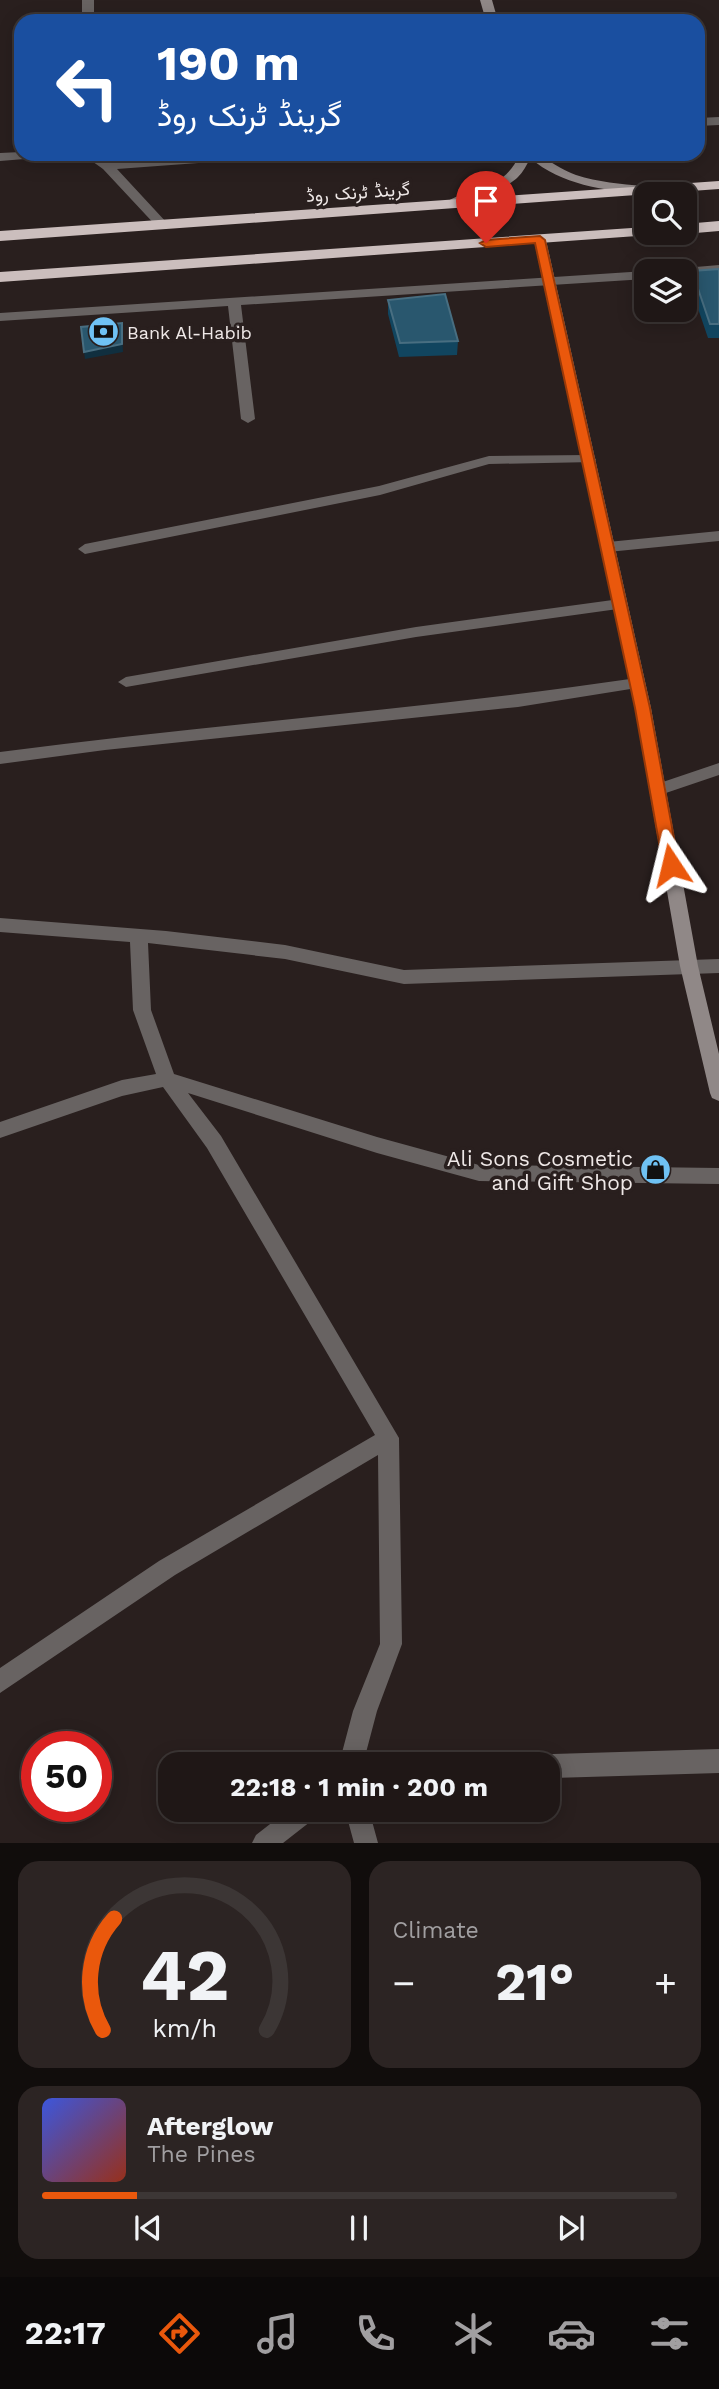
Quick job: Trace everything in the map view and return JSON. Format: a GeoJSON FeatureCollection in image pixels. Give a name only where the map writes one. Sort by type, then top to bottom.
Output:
{"type":"FeatureCollection","features":[{"type":"Feature","properties":{"kind":"highway","name":"گرینڈ ٹرنک روڈ"},"geometry":{"type":"LineString","coordinates":[[697,187],[719,185]]}},
{"type":"Feature","properties":{"kind":"highway","name":"گرینڈ ٹرنک روڈ"},"geometry":{"type":"LineString","coordinates":[[0,236],[634,191]]}},
{"type":"Feature","properties":{"kind":"highway"},"geometry":{"type":"LineString","coordinates":[[697,228],[719,226]]}},
{"type":"Feature","properties":{"kind":"highway"},"geometry":{"type":"LineString","coordinates":[[0,277],[634,233]]}},
{"type":"Feature","properties":{"kind":"main road"},"geometry":{"type":"LineString","coordinates":[[449,205],[498,186],[518,169],[522,161]]}},
{"type":"Feature","properties":{"kind":"main road"},"geometry":{"type":"LineString","coordinates":[[542,161],[583,181],[634,188]]}},
{"type":"Feature","properties":{"kind":"main road"},"geometry":{"type":"LineString","coordinates":[[540,240],[637,683],[689,966],[719,1093]]}},
{"type":"Feature","properties":{"kind":"street"},"geometry":{"type":"LineString","coordinates":[[99,161],[107,166],[163,226]]}},
{"type":"Feature","properties":{"kind":"street"},"geometry":{"type":"LineString","coordinates":[[107,166],[173,161]]}},
{"type":"Feature","properties":{"kind":"street"},"geometry":{"type":"LineString","coordinates":[[697,271],[719,270]]}},
{"type":"Feature","properties":{"kind":"street"},"geometry":{"type":"LineString","coordinates":[[0,317],[634,276]]}},
{"type":"Feature","properties":{"kind":"street"},"geometry":{"type":"LineString","coordinates":[[234,301],[248,419]]}},
{"type":"Feature","properties":{"kind":"street"},"geometry":{"type":"LineString","coordinates":[[85,549],[380,490],[489,460],[589,459]]}},
{"type":"Feature","properties":{"kind":"street"},"geometry":{"type":"LineString","coordinates":[[608,547],[719,536]]}},
{"type":"Feature","properties":{"kind":"street"},"geometry":{"type":"LineString","coordinates":[[126,682],[402,635],[620,604]]}},
{"type":"Feature","properties":{"kind":"street"},"geometry":{"type":"LineString","coordinates":[[0,758],[105,744],[518,701],[637,683]]}},
{"type":"Feature","properties":{"kind":"street"},"geometry":{"type":"LineString","coordinates":[[657,790],[719,769]]}},
{"type":"Feature","properties":{"kind":"street"},"geometry":{"type":"LineString","coordinates":[[0,925],[139,936],[285,952],[404,977],[719,966]]}},
{"type":"Feature","properties":{"kind":"street"},"geometry":{"type":"LineString","coordinates":[[139,936],[142,1010],[167,1079],[214,1142],[388,1438],[391,1644],[365,1711],[354,1752]]}},
{"type":"Feature","properties":{"kind":"street"},"geometry":{"type":"LineString","coordinates":[[0,1130],[122,1088],[167,1079],[377,1145],[479,1173],[719,1176]]}},
{"type":"Feature","properties":{"kind":"street"},"geometry":{"type":"LineString","coordinates":[[0,1682],[167,1568],[388,1438]]}},
{"type":"Feature","properties":{"kind":"street"},"geometry":{"type":"LineString","coordinates":[[560,1766],[719,1761]]}},
{"type":"Feature","properties":{"kind":"street"},"geometry":{"type":"LineString","coordinates":[[264,1843],[291,1822]]}},
{"type":"Feature","properties":{"kind":"street"},"geometry":{"type":"LineString","coordinates":[[360,1822],[366,1843]]}},
{"type":"Feature","properties":{"kind":"building"},"geometry":{"type":"Polygon","coordinates":[[[719,269],[719,324],[710,324],[697,286],[697,271],[719,269]]]}},
{"type":"Feature","properties":{"kind":"building"},"geometry":{"type":"Polygon","coordinates":[[[445,294],[458,341],[400,343],[388,300],[445,294]]]}},
{"type":"Feature","properties":{"kind":"building"},"geometry":{"type":"Polygon","coordinates":[[[122,323],[122,344],[84,352],[81,327],[122,323]]]}},
{"type":"Feature","properties":{"kind":"place","name":"Bank Al-Habib"},"geometry":{"type":"Point","coordinates":[104,332]}},
{"type":"Feature","properties":{"kind":"place","name":"Ali Sons Cosmetic and Gift Shop"},"geometry":{"type":"Point","coordinates":[656,1170]}},
{"type":"Feature","properties":{"kind":"route"},"geometry":{"type":"LineString","coordinates":[[486,243],[540,240],[643,708],[671,865]]}}]}
